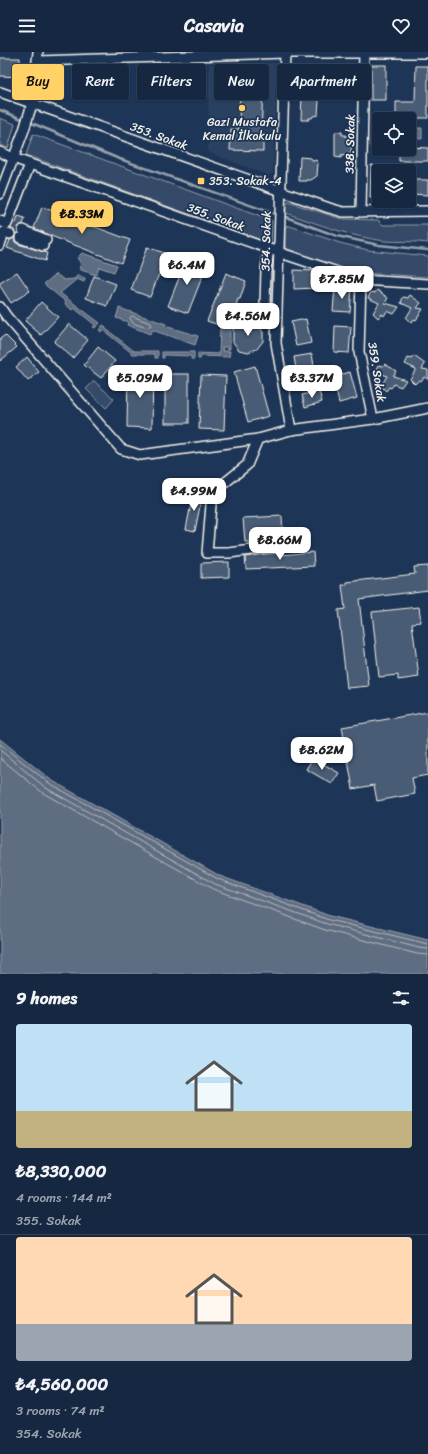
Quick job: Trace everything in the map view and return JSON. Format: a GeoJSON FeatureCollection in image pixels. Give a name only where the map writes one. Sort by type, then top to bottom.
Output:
{"type":"FeatureCollection","features":[{"type":"Feature","properties":{"kind":"street"},"geometry":{"type":"LineString","coordinates":[[0,194],[32,104],[38,57],[285,52],[428,53]]}},
{"type":"Feature","properties":{"kind":"street","name":"354. Sokak"},"geometry":{"type":"LineString","coordinates":[[285,52],[279,222],[274,251],[276,343],[291,430]]}},
{"type":"Feature","properties":{"kind":"street","name":"338. Sokak"},"geometry":{"type":"LineString","coordinates":[[361,212],[364,53]]}},
{"type":"Feature","properties":{"kind":"street","name":"353. Sokak"},"geometry":{"type":"LineString","coordinates":[[0,92],[343,212],[428,211]]}},
{"type":"Feature","properties":{"kind":"street","name":"355. Sokak"},"geometry":{"type":"LineString","coordinates":[[0,152],[13,158],[274,251],[361,280],[428,284]]}},
{"type":"Feature","properties":{"kind":"street"},"geometry":{"type":"LineString","coordinates":[[0,245],[30,164]]}},
{"type":"Feature","properties":{"kind":"street"},"geometry":{"type":"LineString","coordinates":[[21,234],[44,243]]}},
{"type":"Feature","properties":{"kind":"street"},"geometry":{"type":"LineString","coordinates":[[265,306],[266,269],[274,251]]}},
{"type":"Feature","properties":{"kind":"street","name":"359. Sokak"},"geometry":{"type":"LineString","coordinates":[[361,280],[359,352],[373,419]]}},
{"type":"Feature","properties":{"kind":"street"},"geometry":{"type":"LineString","coordinates":[[0,307],[121,450],[140,455],[258,439],[291,430],[373,419],[428,408]]}},
{"type":"Feature","properties":{"kind":"street"},"geometry":{"type":"LineString","coordinates":[[258,439],[247,465],[212,493],[207,553],[229,553],[281,546]]}},
{"type":"Feature","properties":{"kind":"shaded area","name":"Gazi Mustafa Kemal İlkokulu"},"geometry":{"type":"Polygon","coordinates":[[[277,63],[273,172],[269,176],[208,152],[209,64],[277,63]]]}},
{"type":"Feature","properties":{"kind":"shaded area"},"geometry":{"type":"Polygon","coordinates":[[[0,118],[15,124],[8,148],[0,145],[0,118]]]}},
{"type":"Feature","properties":{"kind":"shaded area"},"geometry":{"type":"Polygon","coordinates":[[[33,134],[272,221],[271,244],[26,155],[33,134]]]}},
{"type":"Feature","properties":{"kind":"shaded area"},"geometry":{"type":"Polygon","coordinates":[[[288,202],[342,219],[378,220],[383,225],[428,225],[428,243],[372,239],[322,226],[286,213],[286,205],[288,202]]]}},
{"type":"Feature","properties":{"kind":"shaded area"},"geometry":{"type":"Polygon","coordinates":[[[287,225],[340,243],[368,250],[428,256],[428,277],[346,272],[285,248],[285,229],[287,225]]]}},
{"type":"Feature","properties":{"kind":"shaded area"},"geometry":{"type":"Polygon","coordinates":[[[94,381],[114,399],[106,408],[86,389],[94,381]]]}},
{"type":"Feature","properties":{"kind":"water"},"geometry":{"type":"Polygon","coordinates":[[[416,128],[422,128],[422,139],[416,139],[416,128]]]}},
{"type":"Feature","properties":{"kind":"water"},"geometry":{"type":"Polygon","coordinates":[[[82,253],[117,265],[114,272],[99,267],[96,275],[81,270],[80,262],[77,258],[82,253]]]}},
{"type":"Feature","properties":{"kind":"water"},"geometry":{"type":"Polygon","coordinates":[[[56,274],[64,280],[74,279],[78,275],[85,278],[84,282],[77,279],[60,293],[100,323],[95,328],[93,327],[95,325],[74,308],[72,310],[65,304],[66,302],[44,284],[56,274]]]}},
{"type":"Feature","properties":{"kind":"water"},"geometry":{"type":"Polygon","coordinates":[[[119,308],[166,324],[165,326],[198,336],[195,345],[152,330],[150,334],[127,325],[128,322],[116,318],[119,308]]]}},
{"type":"Feature","properties":{"kind":"water"},"geometry":{"type":"Polygon","coordinates":[[[103,325],[134,351],[158,351],[158,358],[155,358],[155,354],[133,354],[103,330],[101,332],[99,330],[103,325]]]}},
{"type":"Feature","properties":{"kind":"water"},"geometry":{"type":"Polygon","coordinates":[[[220,328],[230,328],[230,349],[227,349],[227,347],[222,347],[223,351],[230,351],[229,357],[201,356],[200,359],[198,359],[198,353],[219,354],[220,328]]]}},
{"type":"Feature","properties":{"kind":"water"},"geometry":{"type":"Polygon","coordinates":[[[162,352],[194,352],[194,359],[191,359],[191,356],[164,355],[164,358],[162,358],[162,352]]]}},
{"type":"Feature","properties":{"kind":"water"},"geometry":{"type":"Polygon","coordinates":[[[0,739],[51,780],[220,876],[330,916],[428,940],[428,974],[0,974],[0,739]]]}},
{"type":"Feature","properties":{"kind":"building"},"geometry":{"type":"Polygon","coordinates":[[[0,58],[20,58],[20,64],[12,64],[12,77],[0,76],[0,58]]]}},
{"type":"Feature","properties":{"kind":"building"},"geometry":{"type":"Polygon","coordinates":[[[371,65],[386,65],[386,100],[371,100],[371,65]]]}},
{"type":"Feature","properties":{"kind":"building"},"geometry":{"type":"Polygon","coordinates":[[[416,66],[428,66],[428,118],[416,118],[416,112],[396,112],[396,102],[415,102],[416,66]]]}},
{"type":"Feature","properties":{"kind":"building"},"geometry":{"type":"Polygon","coordinates":[[[240,100],[262,100],[261,140],[263,140],[263,151],[230,150],[231,129],[239,129],[240,100]]]}},
{"type":"Feature","properties":{"kind":"building"},"geometry":{"type":"Polygon","coordinates":[[[302,100],[319,100],[318,115],[309,118],[309,120],[301,120],[302,100]]]}},
{"type":"Feature","properties":{"kind":"building"},"geometry":{"type":"Polygon","coordinates":[[[372,115],[372,148],[371,148],[372,115]]]}},
{"type":"Feature","properties":{"kind":"building"},"geometry":{"type":"Polygon","coordinates":[[[335,132],[342,132],[342,135],[346,135],[346,137],[352,137],[351,153],[341,156],[341,158],[335,157],[335,132]]]}},
{"type":"Feature","properties":{"kind":"building"},"geometry":{"type":"Polygon","coordinates":[[[416,147],[428,148],[428,161],[399,161],[399,156],[416,156],[416,147]]]}},
{"type":"Feature","properties":{"kind":"building"},"geometry":{"type":"Polygon","coordinates":[[[300,157],[311,158],[313,161],[316,160],[318,163],[317,176],[311,180],[299,181],[300,157]]]}},
{"type":"Feature","properties":{"kind":"building"},"geometry":{"type":"Polygon","coordinates":[[[371,165],[372,198],[370,198],[371,165]]]}},
{"type":"Feature","properties":{"kind":"building"},"geometry":{"type":"Polygon","coordinates":[[[416,180],[428,180],[428,195],[416,194],[416,180]]]}},
{"type":"Feature","properties":{"kind":"building"},"geometry":{"type":"Polygon","coordinates":[[[42,207],[130,240],[121,263],[34,228],[42,207]]]}},
{"type":"Feature","properties":{"kind":"building"},"geometry":{"type":"Polygon","coordinates":[[[18,217],[25,219],[23,224],[18,227],[18,233],[16,234],[14,229],[18,217]]]}},
{"type":"Feature","properties":{"kind":"building"},"geometry":{"type":"Polygon","coordinates":[[[14,238],[15,242],[18,244],[47,253],[45,261],[7,248],[10,240],[14,238]]]}},
{"type":"Feature","properties":{"kind":"building"},"geometry":{"type":"Polygon","coordinates":[[[147,247],[167,254],[150,297],[131,290],[147,247]]]}},
{"type":"Feature","properties":{"kind":"building"},"geometry":{"type":"Polygon","coordinates":[[[186,260],[206,267],[188,313],[168,306],[186,260]]]}},
{"type":"Feature","properties":{"kind":"building"},"geometry":{"type":"Polygon","coordinates":[[[294,270],[316,271],[316,288],[294,289],[294,270]]]}},
{"type":"Feature","properties":{"kind":"building"},"geometry":{"type":"Polygon","coordinates":[[[17,272],[30,291],[11,303],[0,286],[0,283],[17,272]]]}},
{"type":"Feature","properties":{"kind":"building"},"geometry":{"type":"Polygon","coordinates":[[[226,273],[246,281],[228,328],[207,321],[226,273]]]}},
{"type":"Feature","properties":{"kind":"building"},"geometry":{"type":"Polygon","coordinates":[[[94,276],[116,284],[107,306],[86,298],[94,276]]]}},
{"type":"Feature","properties":{"kind":"building"},"geometry":{"type":"Polygon","coordinates":[[[335,287],[352,288],[350,312],[333,311],[335,287]]]}},
{"type":"Feature","properties":{"kind":"building"},"geometry":{"type":"Polygon","coordinates":[[[377,290],[388,298],[385,303],[399,307],[394,314],[387,311],[384,316],[382,314],[378,318],[373,313],[379,303],[368,298],[371,292],[375,293],[377,290]]]}},
{"type":"Feature","properties":{"kind":"building"},"geometry":{"type":"Polygon","coordinates":[[[410,295],[421,303],[417,308],[423,309],[416,320],[414,319],[411,323],[406,318],[412,308],[401,303],[403,297],[408,298],[410,295]]]}},
{"type":"Feature","properties":{"kind":"building"},"geometry":{"type":"Polygon","coordinates":[[[41,302],[58,317],[41,335],[25,321],[41,302]]]}},
{"type":"Feature","properties":{"kind":"building"},"geometry":{"type":"Polygon","coordinates":[[[306,319],[311,343],[296,346],[291,322],[306,319]]]}},
{"type":"Feature","properties":{"kind":"building"},"geometry":{"type":"Polygon","coordinates":[[[248,321],[257,324],[263,332],[263,341],[257,349],[248,352],[239,350],[233,342],[233,327],[248,321]]]}},
{"type":"Feature","properties":{"kind":"building"},"geometry":{"type":"Polygon","coordinates":[[[69,324],[88,340],[73,358],[54,342],[69,324]]]}},
{"type":"Feature","properties":{"kind":"building"},"geometry":{"type":"Polygon","coordinates":[[[335,326],[351,327],[349,353],[334,352],[335,326]]]}},
{"type":"Feature","properties":{"kind":"building"},"geometry":{"type":"Polygon","coordinates":[[[5,335],[17,347],[0,361],[0,339],[5,335]]]}},
{"type":"Feature","properties":{"kind":"building"},"geometry":{"type":"Polygon","coordinates":[[[98,347],[115,361],[101,378],[84,365],[98,347]]]}},
{"type":"Feature","properties":{"kind":"building"},"geometry":{"type":"Polygon","coordinates":[[[312,354],[316,378],[298,381],[294,357],[312,354]]]}},
{"type":"Feature","properties":{"kind":"building"},"geometry":{"type":"Polygon","coordinates":[[[414,356],[425,364],[422,369],[428,370],[428,379],[424,377],[421,381],[419,380],[415,384],[410,379],[416,369],[405,364],[408,358],[412,359],[414,356]]]}},
{"type":"Feature","properties":{"kind":"building"},"geometry":{"type":"Polygon","coordinates":[[[27,357],[39,372],[28,381],[16,367],[27,357]]]}},
{"type":"Feature","properties":{"kind":"building"},"geometry":{"type":"Polygon","coordinates":[[[385,364],[396,371],[393,376],[406,380],[401,387],[394,384],[386,391],[381,386],[387,376],[376,371],[379,365],[383,366],[385,364]]]}},
{"type":"Feature","properties":{"kind":"building"},"geometry":{"type":"Polygon","coordinates":[[[255,366],[269,416],[248,422],[234,372],[255,366]]]}},
{"type":"Feature","properties":{"kind":"building"},"geometry":{"type":"Polygon","coordinates":[[[128,371],[153,371],[152,428],[127,427],[128,371]]]}},
{"type":"Feature","properties":{"kind":"building"},"geometry":{"type":"Polygon","coordinates":[[[350,372],[357,398],[339,403],[333,377],[350,372]]]}},
{"type":"Feature","properties":{"kind":"building"},"geometry":{"type":"Polygon","coordinates":[[[165,374],[189,374],[189,423],[165,423],[165,374]]]}},
{"type":"Feature","properties":{"kind":"building"},"geometry":{"type":"Polygon","coordinates":[[[201,375],[226,376],[224,430],[199,429],[201,375]]]}},
{"type":"Feature","properties":{"kind":"building"},"geometry":{"type":"Polygon","coordinates":[[[319,391],[322,402],[305,407],[302,395],[319,391]]]}},
{"type":"Feature","properties":{"kind":"building"},"geometry":{"type":"Polygon","coordinates":[[[193,494],[202,496],[195,531],[186,529],[193,494]]]}},
{"type":"Feature","properties":{"kind":"building"},"geometry":{"type":"Polygon","coordinates":[[[282,516],[283,539],[245,542],[243,518],[282,516]]]}},
{"type":"Feature","properties":{"kind":"building"},"geometry":{"type":"Polygon","coordinates":[[[313,552],[314,566],[246,569],[245,557],[265,554],[281,553],[281,555],[313,552]]]}},
{"type":"Feature","properties":{"kind":"building"},"geometry":{"type":"Polygon","coordinates":[[[229,562],[229,577],[201,578],[201,563],[229,562]]]}},
{"type":"Feature","properties":{"kind":"building"},"geometry":{"type":"Polygon","coordinates":[[[428,566],[428,590],[359,599],[369,686],[347,688],[338,610],[345,609],[342,585],[347,585],[347,582],[415,574],[414,567],[428,566]]]}},
{"type":"Feature","properties":{"kind":"building"},"geometry":{"type":"Polygon","coordinates":[[[419,607],[421,622],[412,623],[419,677],[398,680],[398,675],[379,677],[372,612],[419,607]]]}},
{"type":"Feature","properties":{"kind":"building"},"geometry":{"type":"Polygon","coordinates":[[[428,712],[428,775],[412,778],[415,794],[377,801],[374,785],[353,789],[342,727],[428,712]]]}},
{"type":"Feature","properties":{"kind":"building"},"geometry":{"type":"Polygon","coordinates":[[[313,758],[339,773],[332,784],[306,769],[313,758]]]}},
{"type":"Feature","properties":{"kind":"waterway"},"geometry":{"type":"LineString","coordinates":[[0,110],[117,158],[278,215]]}},
{"type":"Feature","properties":{"kind":"waterway"},"geometry":{"type":"LineString","coordinates":[[283,216],[337,236],[379,245],[428,250]]}},
{"type":"Feature","properties":{"kind":"tunnel"},"geometry":{"type":"LineString","coordinates":[[13,227],[23,230]]}},
{"type":"Feature","properties":{"kind":"place","name":"Gazi Mustafa Kemal İlkokulu"},"geometry":{"type":"Point","coordinates":[242,108]}},
{"type":"Feature","properties":{"kind":"place","name":"353. Sokak-4"},"geometry":{"type":"Point","coordinates":[201,181]}}]}
